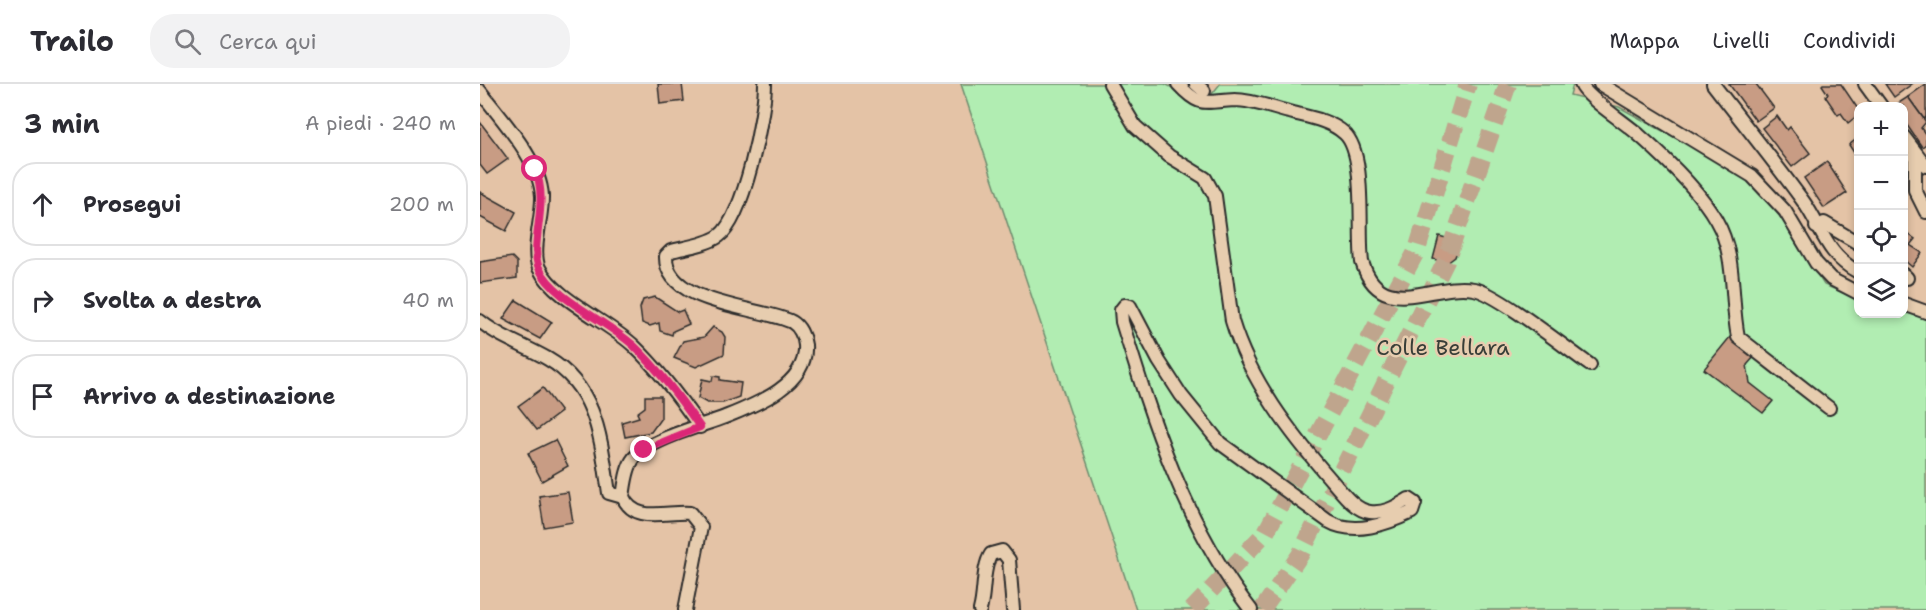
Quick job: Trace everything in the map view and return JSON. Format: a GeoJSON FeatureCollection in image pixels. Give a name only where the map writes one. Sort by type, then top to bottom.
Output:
{"type":"FeatureCollection","features":[{"type":"Feature","properties":{"kind":"street"},"geometry":{"type":"LineString","coordinates":[[623,497],[629,469],[634,458],[655,444],[700,427],[771,395],[796,373],[804,356],[805,341],[797,325],[777,317],[723,305],[703,296],[674,277],[666,262],[666,256],[671,251],[719,236],[731,222],[744,187],[762,120],[765,84]]}},
{"type":"Feature","properties":{"kind":"street"},"geometry":{"type":"LineString","coordinates":[[1110,84],[1135,126],[1169,156],[1205,178],[1215,196],[1232,321],[1238,342],[1290,430],[1341,490],[1362,510],[1388,511],[1408,499],[1416,503],[1412,512],[1367,528],[1347,529],[1328,521],[1220,443],[1181,395],[1159,361],[1130,306],[1125,305],[1121,310],[1122,322],[1167,462],[1197,526],[1236,591],[1251,610]]}},
{"type":"Feature","properties":{"kind":"street"},"geometry":{"type":"LineString","coordinates":[[1178,84],[1190,97],[1204,104],[1237,100],[1310,117],[1346,135],[1353,148],[1359,177],[1362,262],[1366,274],[1384,294],[1411,296],[1459,288],[1484,291],[1590,365]]}},
{"type":"Feature","properties":{"kind":"street"},"geometry":{"type":"LineString","coordinates":[[1581,84],[1580,86],[1640,136],[1704,201],[1716,219],[1726,241],[1731,263],[1732,308],[1738,337],[1829,408]]}},
{"type":"Feature","properties":{"kind":"street"},"geometry":{"type":"LineString","coordinates":[[1600,84],[1752,176],[1785,211],[1831,279],[1854,290]]}},
{"type":"Feature","properties":{"kind":"street"},"geometry":{"type":"LineString","coordinates":[[1713,84],[1805,203],[1816,227],[1835,254],[1854,269]]}},
{"type":"Feature","properties":{"kind":"street"},"geometry":{"type":"LineString","coordinates":[[1865,84],[1878,102]]}},
{"type":"Feature","properties":{"kind":"street"},"geometry":{"type":"LineString","coordinates":[[480,91],[529,158],[538,177],[542,197],[538,252],[540,270],[563,295],[632,344],[668,382],[700,427]]}},
{"type":"Feature","properties":{"kind":"street"},"geometry":{"type":"LineString","coordinates":[[1908,143],[1926,166]]}},
{"type":"Feature","properties":{"kind":"street"},"geometry":{"type":"LineString","coordinates":[[1915,153],[1915,190],[1926,212]]}},
{"type":"Feature","properties":{"kind":"street"},"geometry":{"type":"LineString","coordinates":[[1816,227],[1824,224],[1854,241]]}},
{"type":"Feature","properties":{"kind":"street"},"geometry":{"type":"LineString","coordinates":[[480,321],[549,359],[577,382],[588,399],[599,430],[609,493],[623,497],[632,510],[640,514],[690,513],[698,521],[701,527],[700,543],[685,610]]}},
{"type":"Feature","properties":{"kind":"street"},"geometry":{"type":"LineString","coordinates":[[980,610],[985,594],[988,560],[991,554],[1002,551],[1009,560],[1012,610]]}},
{"type":"Feature","properties":{"kind":"green space","name":"Colle Bellara"},"geometry":{"type":"Polygon","coordinates":[[[961,84],[1165,84],[1204,104],[1220,84],[1573,84],[1570,95],[1619,107],[1738,172],[1762,193],[1786,225],[1824,285],[1854,297],[1854,318],[1908,318],[1908,313],[1926,318],[1926,610],[1136,610],[961,84]]]}},
{"type":"Feature","properties":{"kind":"building"},"geometry":{"type":"Polygon","coordinates":[[[658,84],[682,84],[684,101],[660,104],[658,84]]]}},
{"type":"Feature","properties":{"kind":"building"},"geometry":{"type":"Polygon","coordinates":[[[1729,84],[1756,84],[1774,108],[1756,121],[1729,84]]]}},
{"type":"Feature","properties":{"kind":"building"},"geometry":{"type":"Polygon","coordinates":[[[1841,84],[1854,103],[1854,118],[1848,123],[1841,113],[1838,115],[1825,96],[1828,94],[1822,85],[1841,84]]]}},
{"type":"Feature","properties":{"kind":"building"},"geometry":{"type":"Polygon","coordinates":[[[1885,84],[1912,84],[1894,97],[1885,84]]]}},
{"type":"Feature","properties":{"kind":"building"},"geometry":{"type":"Polygon","coordinates":[[[1926,84],[1926,117],[1924,119],[1908,97],[1926,84]]]}},
{"type":"Feature","properties":{"kind":"building"},"geometry":{"type":"Polygon","coordinates":[[[1908,97],[1926,122],[1921,128],[1926,135],[1926,144],[1922,147],[1908,127],[1908,102],[1900,102],[1908,97]]]}},
{"type":"Feature","properties":{"kind":"building"},"geometry":{"type":"Polygon","coordinates":[[[1777,116],[1787,130],[1790,127],[1810,153],[1792,167],[1762,128],[1777,116]]]}},
{"type":"Feature","properties":{"kind":"building"},"geometry":{"type":"Polygon","coordinates":[[[480,122],[508,159],[487,174],[480,165],[480,122]]]}},
{"type":"Feature","properties":{"kind":"building"},"geometry":{"type":"Polygon","coordinates":[[[1854,141],[1854,153],[1849,145],[1854,141]]]}},
{"type":"Feature","properties":{"kind":"building"},"geometry":{"type":"Polygon","coordinates":[[[1827,162],[1847,193],[1824,208],[1804,178],[1827,162]]]}},
{"type":"Feature","properties":{"kind":"building"},"geometry":{"type":"Polygon","coordinates":[[[480,192],[516,212],[506,231],[480,217],[480,192]]]}},
{"type":"Feature","properties":{"kind":"building"},"geometry":{"type":"Polygon","coordinates":[[[1908,234],[1915,239],[1910,245],[1922,253],[1912,267],[1908,264],[1908,234]]]}},
{"type":"Feature","properties":{"kind":"building"},"geometry":{"type":"Polygon","coordinates":[[[1439,236],[1460,242],[1455,257],[1447,263],[1433,259],[1439,236]]]}},
{"type":"Feature","properties":{"kind":"building"},"geometry":{"type":"Polygon","coordinates":[[[512,257],[517,262],[517,278],[480,283],[480,262],[512,257]]]}},
{"type":"Feature","properties":{"kind":"building"},"geometry":{"type":"Polygon","coordinates":[[[655,297],[678,312],[683,310],[689,324],[673,331],[672,335],[660,331],[659,323],[650,326],[642,323],[640,308],[643,300],[655,297]]]}},
{"type":"Feature","properties":{"kind":"building"},"geometry":{"type":"Polygon","coordinates":[[[516,300],[552,322],[540,339],[503,319],[516,300]]]}},
{"type":"Feature","properties":{"kind":"building"},"geometry":{"type":"Polygon","coordinates":[[[713,327],[722,332],[725,337],[724,354],[696,367],[674,358],[683,341],[704,337],[713,327]]]}},
{"type":"Feature","properties":{"kind":"building"},"geometry":{"type":"Polygon","coordinates":[[[1730,337],[1754,357],[1747,365],[1750,383],[1773,401],[1763,413],[1704,369],[1730,337]]]}},
{"type":"Feature","properties":{"kind":"building"},"geometry":{"type":"Polygon","coordinates":[[[713,376],[720,377],[720,380],[741,383],[739,397],[723,403],[707,403],[698,398],[702,379],[712,381],[713,376]]]}},
{"type":"Feature","properties":{"kind":"building"},"geometry":{"type":"Polygon","coordinates":[[[543,388],[561,412],[537,430],[518,406],[543,388]]]}},
{"type":"Feature","properties":{"kind":"building"},"geometry":{"type":"Polygon","coordinates":[[[645,396],[661,396],[661,418],[651,432],[625,437],[622,422],[639,417],[637,413],[645,407],[645,396]]]}},
{"type":"Feature","properties":{"kind":"building"},"geometry":{"type":"Polygon","coordinates":[[[555,440],[568,466],[542,481],[528,453],[555,440]]]}},
{"type":"Feature","properties":{"kind":"building"},"geometry":{"type":"Polygon","coordinates":[[[568,492],[573,522],[544,527],[539,496],[568,492]]]}},
{"type":"Feature","properties":{"kind":"tunnel"},"geometry":{"type":"LineString","coordinates":[[1192,610],[1266,532],[1417,250],[1468,84]]}},
{"type":"Feature","properties":{"kind":"tunnel"},"geometry":{"type":"LineString","coordinates":[[1262,610],[1300,555],[1446,261],[1508,84]]}},
{"type":"Feature","properties":{"kind":"route"},"geometry":{"type":"LineString","coordinates":[[535,169],[542,197],[537,259],[540,270],[563,295],[632,344],[668,382],[700,427],[644,450]]}}]}
